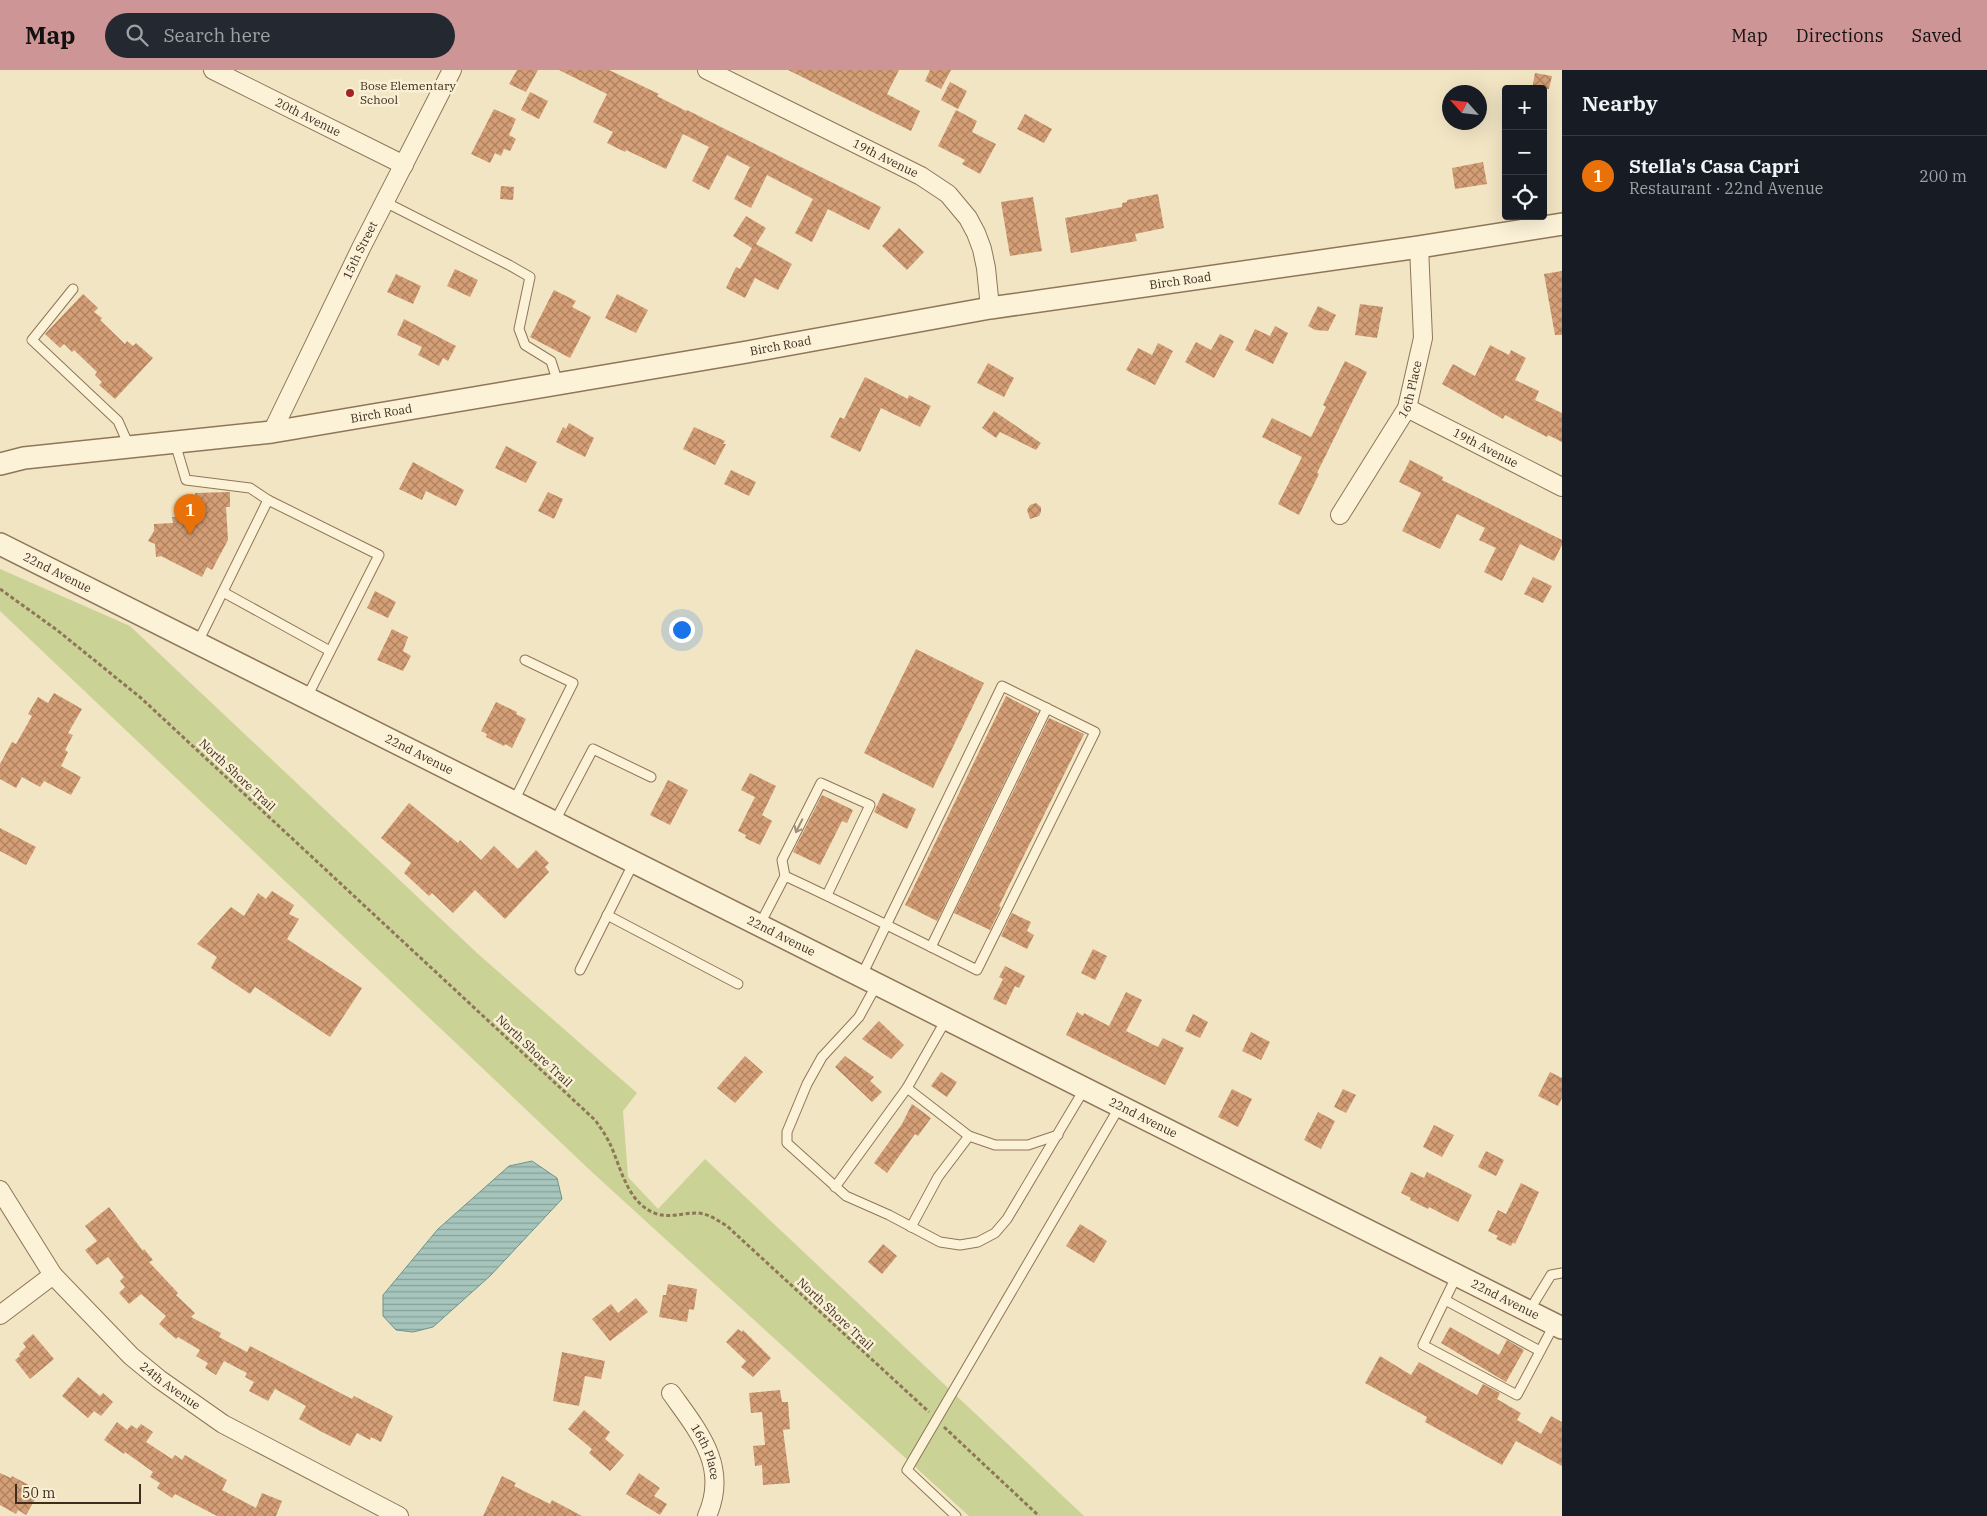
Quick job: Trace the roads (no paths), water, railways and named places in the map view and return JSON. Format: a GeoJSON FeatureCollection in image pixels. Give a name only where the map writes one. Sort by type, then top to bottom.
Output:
{"type":"FeatureCollection","features":[{"type":"Feature","properties":{"kind":"street","name":"20th Avenue"},"geometry":{"type":"LineString","coordinates":[[213,70],[404,165]]}},
{"type":"Feature","properties":{"kind":"street","name":"15th Street"},"geometry":{"type":"LineString","coordinates":[[272,432],[452,70]]}},
{"type":"Feature","properties":{"kind":"street","name":"19th Avenue"},"geometry":{"type":"LineString","coordinates":[[707,70],[920,176],[948,194],[968,218],[982,250],[990,308]]}},
{"type":"Feature","properties":{"kind":"street","name":"Birch Road"},"geometry":{"type":"LineString","coordinates":[[0,464],[24,458],[272,432],[747,352],[990,308],[1419,247],[1562,224]]}},
{"type":"Feature","properties":{"kind":"street","name":"16th Place"},"geometry":{"type":"LineString","coordinates":[[1340,514],[1407,408],[1423,338],[1419,247]]}},
{"type":"Feature","properties":{"kind":"street","name":"19th Avenue"},"geometry":{"type":"LineString","coordinates":[[1407,408],[1562,487]]}},
{"type":"Feature","properties":{"kind":"street"},"geometry":{"type":"LineString","coordinates":[[0,479],[24,458]]}},
{"type":"Feature","properties":{"kind":"street"},"geometry":{"type":"LineString","coordinates":[[0,526],[25,555]]}},
{"type":"Feature","properties":{"kind":"street","name":"22nd Avenue"},"geometry":{"type":"LineString","coordinates":[[0,544],[635,861],[1558,1326]]}},
{"type":"Feature","properties":{"kind":"street","name":"24th Avenue"},"geometry":{"type":"LineString","coordinates":[[0,1190],[53,1275],[131,1356],[223,1424],[258,1444],[399,1516]]}},
{"type":"Feature","properties":{"kind":"street"},"geometry":{"type":"LineString","coordinates":[[0,1315],[53,1275]]}},
{"type":"Feature","properties":{"kind":"street","name":"16th Place"},"geometry":{"type":"LineString","coordinates":[[671,1393],[701,1435],[715,1468],[714,1501],[707,1516]]}},
{"type":"Feature","properties":{"kind":"lane"},"geometry":{"type":"LineString","coordinates":[[385,202],[530,277],[520,329],[525,346],[550,361],[558,384]]}},
{"type":"Feature","properties":{"kind":"lane"},"geometry":{"type":"LineString","coordinates":[[73,289],[32,340],[118,421],[130,448]]}},
{"type":"Feature","properties":{"kind":"lane"},"geometry":{"type":"LineString","coordinates":[[176,443],[186,480],[250,488],[268,500],[379,555],[307,697]]}},
{"type":"Feature","properties":{"kind":"lane"},"geometry":{"type":"LineString","coordinates":[[198,642],[268,500]]}},
{"type":"Feature","properties":{"kind":"lane"},"geometry":{"type":"LineString","coordinates":[[223,592],[330,651]]}},
{"type":"Feature","properties":{"kind":"lane"},"geometry":{"type":"LineString","coordinates":[[514,801],[573,682],[525,660]]}},
{"type":"Feature","properties":{"kind":"lane"},"geometry":{"type":"LineString","coordinates":[[785,876],[827,895],[886,925],[977,970],[1096,732],[1002,686],[886,925],[859,1017],[822,1057],[807,1084],[787,1132],[788,1143],[846,1196],[940,1242],[960,1245],[978,1242],[995,1233],[1007,1219],[1085,1088]]}},
{"type":"Feature","properties":{"kind":"lane"},"geometry":{"type":"LineString","coordinates":[[931,947],[1047,708]]}},
{"type":"Feature","properties":{"kind":"lane"},"geometry":{"type":"LineString","coordinates":[[555,821],[593,749],[651,777]]}},
{"type":"Feature","properties":{"kind":"lane"},"geometry":{"type":"LineString","coordinates":[[760,924],[785,876],[782,860],[821,782],[870,805],[827,895]]}},
{"type":"Feature","properties":{"kind":"lane"},"geometry":{"type":"LineString","coordinates":[[580,970],[635,861]]}},
{"type":"Feature","properties":{"kind":"lane"},"geometry":{"type":"LineString","coordinates":[[607,916],[738,984]]}},
{"type":"Feature","properties":{"kind":"lane"},"geometry":{"type":"LineString","coordinates":[[835,1186],[908,1088],[947,1018]]}},
{"type":"Feature","properties":{"kind":"lane"},"geometry":{"type":"LineString","coordinates":[[908,1088],[969,1136],[995,1145],[1028,1145],[1058,1135]]}},
{"type":"Feature","properties":{"kind":"lane"},"geometry":{"type":"LineString","coordinates":[[956,1516],[907,1470],[938,1421],[1120,1106]]}},
{"type":"Feature","properties":{"kind":"lane"},"geometry":{"type":"LineString","coordinates":[[911,1227],[938,1177],[969,1136]]}},
{"type":"Feature","properties":{"kind":"lane"},"geometry":{"type":"LineString","coordinates":[[1529,1311],[1551,1275],[1562,1273]]}},
{"type":"Feature","properties":{"kind":"lane"},"geometry":{"type":"LineString","coordinates":[[1457,1275],[1422,1345],[1508,1391],[1517,1395],[1540,1351],[1558,1326]]}},
{"type":"Feature","properties":{"kind":"lane"},"geometry":{"type":"LineString","coordinates":[[1445,1300],[1540,1351]]}},
{"type":"Feature","properties":{"kind":"water"},"geometry":{"type":"Polygon","coordinates":[[[532,1161],[557,1178],[562,1199],[490,1276],[433,1327],[413,1332],[396,1330],[383,1316],[383,1295],[438,1229],[509,1166],[532,1161]]]}},
{"type":"Feature","properties":{"kind":"place","name":"Bose Elementary School"},"geometry":{"type":"Point","coordinates":[350,93]}},
{"type":"Feature","properties":{"kind":"place","name":"Stella's Casa Capri"},"geometry":{"type":"Point","coordinates":[190,535]}}]}
